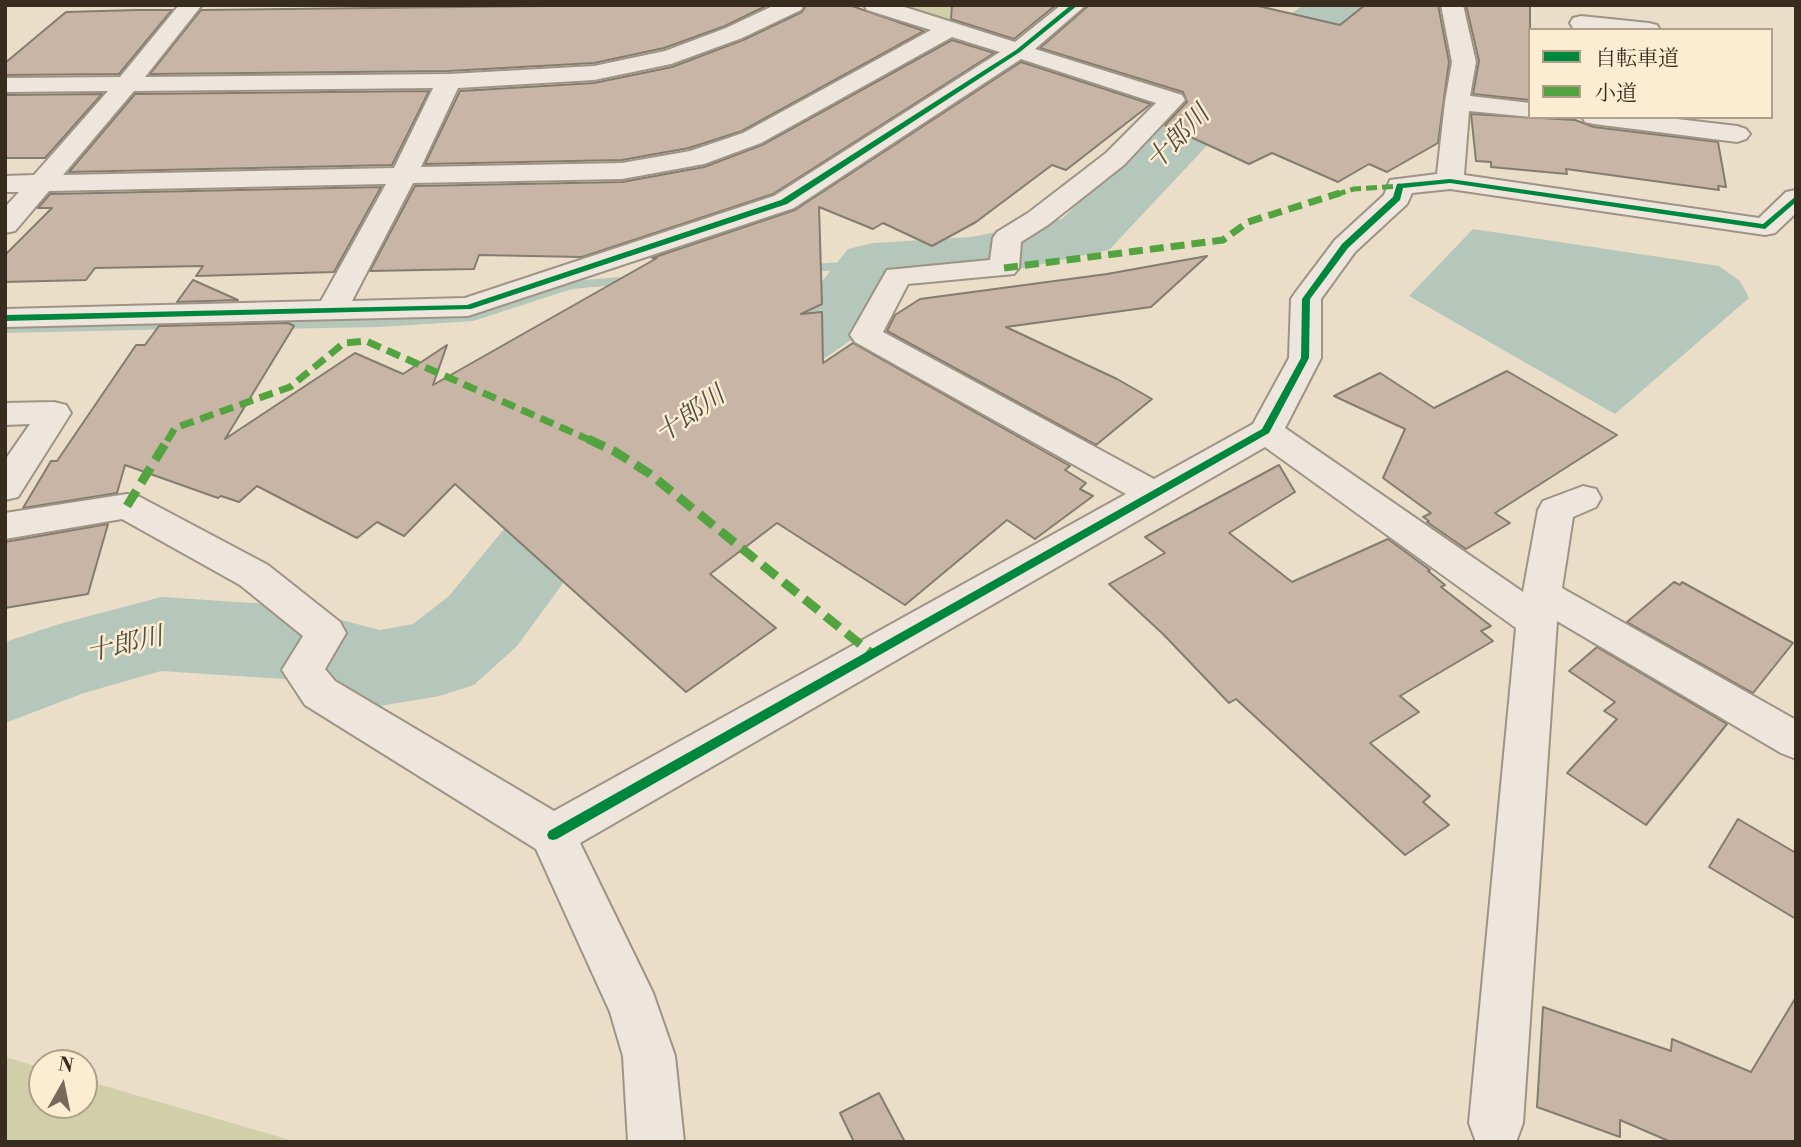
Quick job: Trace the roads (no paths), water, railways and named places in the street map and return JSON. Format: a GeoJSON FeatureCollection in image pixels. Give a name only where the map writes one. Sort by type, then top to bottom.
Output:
{"type":"FeatureCollection","features":[{"type":"Feature","properties":{"kind":"street"},"geometry":{"type":"LineString","coordinates":[[5,225],[127,84],[191,5]]}},
{"type":"Feature","properties":{"kind":"street"},"geometry":{"type":"LineString","coordinates":[[5,85],[449,81],[594,73],[671,57],[734,33],[793,5]]}},
{"type":"Feature","properties":{"kind":"street"},"geometry":{"type":"LineString","coordinates":[[875,5],[1173,100],[1115,159],[1038,219],[1006,253],[897,276],[866,335],[1153,494]]}},
{"type":"Feature","properties":{"kind":"street"},"geometry":{"type":"LineString","coordinates":[[5,318],[468,307],[784,202],[1018,51],[1074,5]]}},
{"type":"Feature","properties":{"kind":"street"},"geometry":{"type":"LineString","coordinates":[[1450,181],[1457,102],[1464,62],[1452,5]]}},
{"type":"Feature","properties":{"kind":"street"},"geometry":{"type":"LineString","coordinates":[[1581,19],[1637,28]]}},
{"type":"Feature","properties":{"kind":"street"},"geometry":{"type":"LineString","coordinates":[[5,184],[622,171],[695,158],[752,138],[949,29]]}},
{"type":"Feature","properties":{"kind":"street"},"geometry":{"type":"LineString","coordinates":[[332,310],[449,81]]}},
{"type":"Feature","properties":{"kind":"street"},"geometry":{"type":"LineString","coordinates":[[1457,102],[1528,110]]}},
{"type":"Feature","properties":{"kind":"street"},"geometry":{"type":"LineString","coordinates":[[1611,119],[1737,134]]}},
{"type":"Feature","properties":{"kind":"street"},"geometry":{"type":"LineString","coordinates":[[553,835],[1266,431],[1305,358],[1306,299],[1345,246],[1397,198],[1400,186],[1450,181],[1765,227],[1794,202]]}},
{"type":"Feature","properties":{"kind":"street"},"geometry":{"type":"LineString","coordinates":[[5,414],[54,413],[5,488]]}},
{"type":"Feature","properties":{"kind":"street"},"geometry":{"type":"LineString","coordinates":[[1266,431],[1539,608],[1796,741]]}},
{"type":"Feature","properties":{"kind":"street"},"geometry":{"type":"LineString","coordinates":[[1496,1123],[1539,608],[1556,510],[1583,498]]}},
{"type":"Feature","properties":{"kind":"street"},"geometry":{"type":"LineString","coordinates":[[5,526],[127,506],[254,576],[326,633],[312,654],[320,693],[553,835],[635,1010],[649,1056],[656,1142]]}},
{"type":"Feature","properties":{"kind":"waterway","name":"十郎川"},"geometry":{"type":"LineString","coordinates":[[5,684],[56,663],[161,634],[284,642],[380,668],[439,658],[483,621],[559,523],[607,474],[632,453],[829,321],[873,264],[971,258],[1085,235],[1225,92],[1319,18],[1340,5]]}},
{"type":"Feature","properties":{"kind":"waterway"},"geometry":{"type":"LineString","coordinates":[[800,269],[873,264]]}},
{"type":"Feature","properties":{"kind":"waterway"},"geometry":{"type":"LineString","coordinates":[[270,325],[380,323],[473,317],[571,285],[634,280]]}},
{"type":"Feature","properties":{"kind":"waterway"},"geometry":{"type":"LineString","coordinates":[[5,329],[178,326]]}}]}
